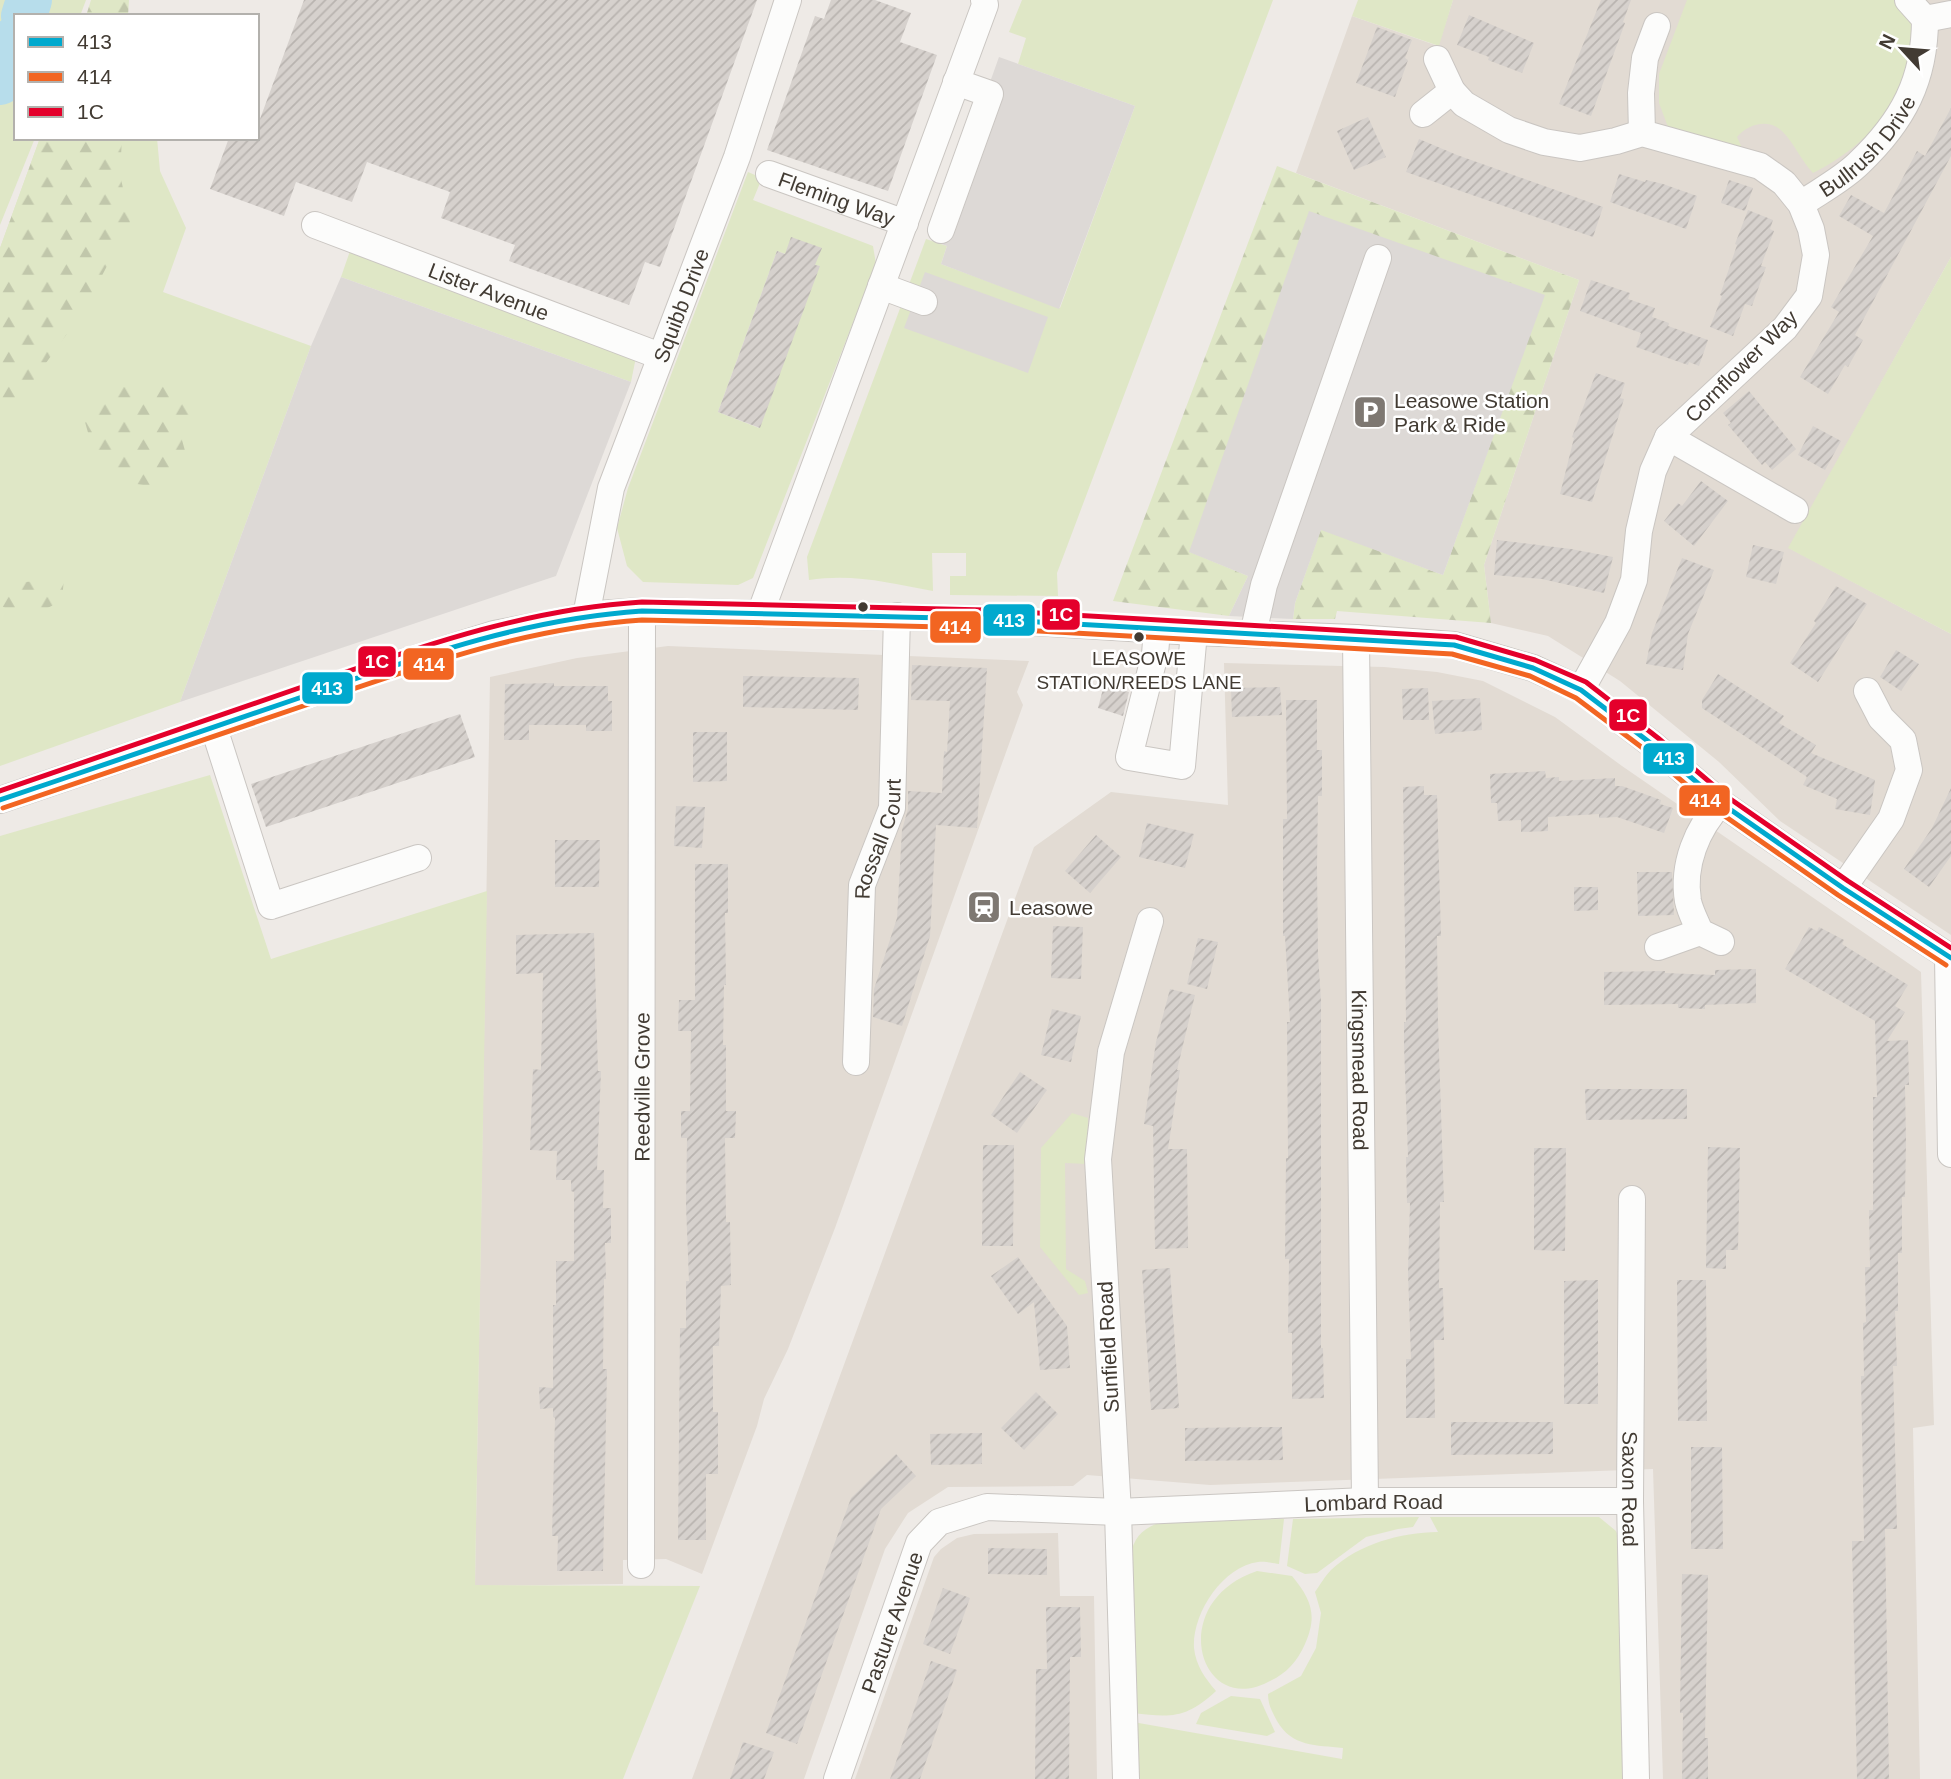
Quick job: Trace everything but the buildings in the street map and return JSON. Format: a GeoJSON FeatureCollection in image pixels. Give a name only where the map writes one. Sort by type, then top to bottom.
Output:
{"type":"FeatureCollection","features":[{"type":"Feature","properties":{"kind":"street","name":"Squibb Drive"},"geometry":{"type":"LineString","coordinates":[[586,616],[611,488],[737,157],[788,0]]}},
{"type":"Feature","properties":{"kind":"street"},"geometry":{"type":"LineString","coordinates":[[760,614],[957,82],[985,5],[984,0]]}},
{"type":"Feature","properties":{"kind":"street"},"geometry":{"type":"LineString","coordinates":[[1916,10],[1951,14]]}},
{"type":"Feature","properties":{"kind":"street","name":"Bullrush Drive"},"geometry":{"type":"LineString","coordinates":[[1801,204],[1858,164],[1892,126],[1912,96],[1921,62],[1916,10]]}},
{"type":"Feature","properties":{"kind":"street"},"geometry":{"type":"LineString","coordinates":[[1642,133],[1641,93],[1645,58],[1657,26]]}},
{"type":"Feature","properties":{"kind":"street","name":"Cornflower Way"},"geometry":{"type":"LineString","coordinates":[[1437,59],[1452,91],[1464,104],[1508,130],[1544,142],[1580,148],[1642,133],[1760,166],[1784,183],[1801,204],[1811,229],[1816,255],[1809,296],[1785,328],[1668,437],[1653,471],[1639,531],[1634,580],[1618,623],[1581,690]]}},
{"type":"Feature","properties":{"kind":"street","name":"Fleming Way"},"geometry":{"type":"LineString","coordinates":[[769,174],[947,231],[990,94],[957,82]]}},
{"type":"Feature","properties":{"kind":"street"},"geometry":{"type":"LineString","coordinates":[[1423,114],[1452,91]]}},
{"type":"Feature","properties":{"kind":"street","name":"Lister Avenue"},"geometry":{"type":"LineString","coordinates":[[315,225],[660,356]]}},
{"type":"Feature","properties":{"kind":"street"},"geometry":{"type":"LineString","coordinates":[[1253,634],[1265,585],[1378,258]]}},
{"type":"Feature","properties":{"kind":"street"},"geometry":{"type":"LineString","coordinates":[[881,286],[924,302]]}},
{"type":"Feature","properties":{"kind":"street"},"geometry":{"type":"LineString","coordinates":[[1668,437],[1795,510]]}},
{"type":"Feature","properties":{"kind":"street"},"geometry":{"type":"LineString","coordinates":[[0,800],[494,634],[586,616],[642,611],[897,616],[1454,645],[1533,668],[1581,690],[1653,745],[1721,803],[1843,888],[1950,957],[1951,1154]]}},
{"type":"Feature","properties":{"kind":"street","name":"Reedville Grove"},"geometry":{"type":"LineString","coordinates":[[641,1565],[642,611]]}},
{"type":"Feature","properties":{"kind":"street","name":"Rossall Court"},"geometry":{"type":"LineString","coordinates":[[856,1062],[862,885],[892,808],[897,616]]}},
{"type":"Feature","properties":{"kind":"street"},"geometry":{"type":"LineString","coordinates":[[1157,630],[1155,654],[1129,757],[1182,766],[1194,632]]}},
{"type":"Feature","properties":{"kind":"street","name":"Kingsmead Road"},"geometry":{"type":"LineString","coordinates":[[1356,638],[1365,1501]]}},
{"type":"Feature","properties":{"kind":"street"},"geometry":{"type":"LineString","coordinates":[[1843,888],[1891,819],[1909,771],[1903,740],[1881,718],[1867,691]]}},
{"type":"Feature","properties":{"kind":"street"},"geometry":{"type":"LineString","coordinates":[[214,728],[271,906],[418,858]]}},
{"type":"Feature","properties":{"kind":"street"},"geometry":{"type":"LineString","coordinates":[[1658,947],[1711,937],[1688,901],[1688,867],[1701,829],[1721,803]]}},
{"type":"Feature","properties":{"kind":"street","name":"Sunfield Road"},"geometry":{"type":"LineString","coordinates":[[1126,1779],[1118,1512],[1098,1159],[1111,1052],[1150,921]]}},
{"type":"Feature","properties":{"kind":"street","name":"Saxon Road"},"geometry":{"type":"LineString","coordinates":[[1632,1199],[1630,1501],[1636,1779]]}},
{"type":"Feature","properties":{"kind":"street","name":"Lombard Road"},"geometry":{"type":"LineString","coordinates":[[1118,1512],[1365,1501],[1630,1501]]}},
{"type":"Feature","properties":{"kind":"street","name":"Pasture Avenue"},"geometry":{"type":"LineString","coordinates":[[837,1779],[919,1543],[939,1522],[988,1507],[1118,1512]]}},
{"type":"Feature","properties":{"kind":"shaded area"},"geometry":{"type":"Polygon","coordinates":[[[1453,0],[1951,0],[1951,257],[1789,548],[1951,634],[1951,935],[1780,821],[1719,762],[1620,681],[1548,636],[1491,623],[1484,565],[1579,280],[1296,173],[1352,16],[1438,46],[1453,0]]]}},
{"type":"Feature","properties":{"kind":"shaded area"},"geometry":{"type":"Polygon","coordinates":[[[999,57],[1135,106],[1059,309],[941,264],[947,246],[933,241],[999,57]]]}},
{"type":"Feature","properties":{"kind":"shaded area","name":"Leasowe Station Park & Ride"},"geometry":{"type":"Polygon","coordinates":[[[1309,211],[1545,295],[1443,575],[1321,530],[1295,603],[1293,619],[1229,616],[1248,576],[1189,552],[1309,211]]]}},
{"type":"Feature","properties":{"kind":"shaded area"},"geometry":{"type":"Polygon","coordinates":[[[925,272],[1048,317],[1028,373],[904,328],[925,272]]]}},
{"type":"Feature","properties":{"kind":"shaded area"},"geometry":{"type":"Polygon","coordinates":[[[341,277],[631,382],[556,576],[180,702],[311,346],[341,277]]]}},
{"type":"Feature","properties":{"kind":"shaded area"},"geometry":{"type":"Polygon","coordinates":[[[668,646],[1029,661],[1017,692],[1023,705],[835,1228],[788,1349],[764,1399],[757,1426],[702,1574],[666,1559],[623,1560],[623,1584],[475,1586],[490,677],[577,658],[668,646]]]}},
{"type":"Feature","properties":{"kind":"shaded area"},"geometry":{"type":"Polygon","coordinates":[[[1224,663],[1384,667],[1437,672],[1483,681],[1555,717],[1921,972],[1934,1425],[1913,1428],[1920,1779],[1663,1779],[1653,1469],[1210,1485],[1087,1475],[1073,1486],[948,1487],[908,1513],[885,1549],[804,1779],[692,1779],[1034,847],[1111,792],[1228,805],[1224,663]]]}},
{"type":"Feature","properties":{"kind":"shaded area"},"geometry":{"type":"Polygon","coordinates":[[[1058,1533],[1060,1596],[1094,1596],[1097,1779],[855,1779],[934,1557],[957,1538],[974,1534],[1058,1533]]]}},
{"type":"Feature","properties":{"kind":"green space"},"geometry":{"type":"Polygon","coordinates":[[[0,0],[86,0],[81,14],[14,14],[14,140],[34,140],[0,225],[0,0]]]}},
{"type":"Feature","properties":{"kind":"green space"},"geometry":{"type":"Polygon","coordinates":[[[91,0],[129,0],[128,14],[87,14],[91,0]]]}},
{"type":"Feature","properties":{"kind":"green space"},"geometry":{"type":"Polygon","coordinates":[[[1022,0],[1273,0],[1057,573],[1058,596],[950,595],[950,576],[966,576],[966,553],[932,553],[933,591],[856,578],[809,580],[807,557],[926,239],[947,246],[941,264],[1060,308],[1135,106],[1018,64],[1026,38],[1009,32],[1022,0]]]}},
{"type":"Feature","properties":{"kind":"green space"},"geometry":{"type":"Polygon","coordinates":[[[1358,0],[1453,0],[1439,46],[1352,16],[1358,0]]]}},
{"type":"Feature","properties":{"kind":"green space"},"geometry":{"type":"Polygon","coordinates":[[[1687,0],[1898,0],[1911,22],[1912,29],[1912,43],[1902,84],[1886,114],[1865,138],[1813,173],[1782,131],[1771,125],[1758,124],[1742,132],[1737,137],[1743,150],[1668,127],[1659,103],[1659,74],[1687,0]]]}},
{"type":"Feature","properties":{"kind":"green space"},"geometry":{"type":"Polygon","coordinates":[[[39,140],[157,140],[160,171],[186,228],[163,292],[311,346],[180,702],[0,766],[0,248],[39,140]]]}},
{"type":"Feature","properties":{"kind":"green space"},"geometry":{"type":"Polygon","coordinates":[[[39,140],[122,140],[120,174],[130,222],[84,310],[0,427],[0,248],[39,140]]]}},
{"type":"Feature","properties":{"kind":"green space"},"geometry":{"type":"Polygon","coordinates":[[[1277,166],[1579,280],[1484,565],[1491,623],[1337,611],[1335,619],[1293,619],[1295,603],[1321,529],[1443,575],[1544,295],[1190,552],[1248,576],[1229,616],[1113,601],[1277,166]]]}},
{"type":"Feature","properties":{"kind":"green space"},"geometry":{"type":"Polygon","coordinates":[[[748,172],[762,178],[753,200],[873,246],[876,264],[753,578],[738,585],[643,582],[627,566],[617,528],[628,488],[748,172]],[[777,251],[718,412],[759,428],[819,266],[777,251]]]}},
{"type":"Feature","properties":{"kind":"green space"},"geometry":{"type":"Polygon","coordinates":[[[350,251],[636,357],[631,382],[341,277],[350,251]]]}},
{"type":"Feature","properties":{"kind":"green space"},"geometry":{"type":"Polygon","coordinates":[[[1951,257],[1951,634],[1788,548],[1951,257]]]}},
{"type":"Feature","properties":{"kind":"green space"},"geometry":{"type":"Polygon","coordinates":[[[151,381],[180,391],[192,412],[182,440],[187,458],[163,488],[130,483],[108,465],[91,443],[85,422],[98,404],[112,392],[129,385],[151,381]]]}},
{"type":"Feature","properties":{"kind":"green space"},"geometry":{"type":"Polygon","coordinates":[[[10,577],[26,582],[64,578],[62,600],[38,612],[24,614],[9,610],[0,605],[0,598],[10,577]]]}},
{"type":"Feature","properties":{"kind":"green space"},"geometry":{"type":"Polygon","coordinates":[[[210,775],[271,959],[487,891],[475,1585],[700,1586],[623,1779],[0,1779],[0,836],[210,775]]]}},
{"type":"Feature","properties":{"kind":"green space"},"geometry":{"type":"Polygon","coordinates":[[[1072,1113],[1088,1118],[1087,1164],[1065,1163],[1066,1269],[1085,1281],[1088,1293],[1079,1295],[1040,1247],[1041,1148],[1072,1113]]]}},
{"type":"Feature","properties":{"kind":"green space"},"geometry":{"type":"Polygon","coordinates":[[[1419,1517],[1413,1527],[1366,1537],[1317,1573],[1305,1574],[1287,1566],[1293,1519],[1419,1517]]]}},
{"type":"Feature","properties":{"kind":"green space"},"geometry":{"type":"Polygon","coordinates":[[[1430,1517],[1599,1517],[1616,1531],[1622,1546],[1624,1779],[1135,1779],[1133,1722],[1342,1759],[1343,1748],[1306,1743],[1283,1730],[1270,1705],[1268,1694],[1301,1676],[1316,1648],[1321,1613],[1315,1592],[1329,1572],[1355,1553],[1381,1541],[1438,1532],[1430,1517]]]}},
{"type":"Feature","properties":{"kind":"green space"},"geometry":{"type":"Polygon","coordinates":[[[1284,1519],[1279,1564],[1258,1562],[1233,1573],[1221,1582],[1212,1594],[1198,1621],[1195,1654],[1202,1671],[1216,1691],[1196,1707],[1178,1714],[1133,1713],[1130,1556],[1137,1538],[1144,1530],[1161,1522],[1284,1519]]]}},
{"type":"Feature","properties":{"kind":"green space"},"geometry":{"type":"Polygon","coordinates":[[[1257,1571],[1292,1576],[1308,1600],[1312,1616],[1309,1634],[1295,1662],[1268,1682],[1244,1689],[1224,1684],[1210,1671],[1202,1652],[1202,1629],[1210,1606],[1228,1586],[1257,1571]]]}},
{"type":"Feature","properties":{"kind":"green space"},"geometry":{"type":"Polygon","coordinates":[[[1231,1696],[1260,1699],[1275,1732],[1267,1736],[1196,1724],[1201,1713],[1231,1696]]]}},
{"type":"Feature","properties":{"kind":"waterway"},"geometry":{"type":"LineString","coordinates":[[25,14],[29,0]]}},
{"type":"Feature","properties":{"kind":"waterway"},"geometry":{"type":"LineString","coordinates":[[0,82],[14,44]]}},
{"type":"Feature","properties":{"kind":"transit line","name":"1C"},"geometry":{"type":"LineString","coordinates":[[0,791],[428,645],[512,622],[598,606],[642,602],[986,610],[1456,637],[1535,660],[1586,682],[1726,796],[1848,881],[1951,948]]}},
{"type":"Feature","properties":{"kind":"transit line","name":"413"},"geometry":{"type":"LineString","coordinates":[[0,800],[469,642],[511,631],[598,615],[642,611],[986,619],[1454,645],[1533,668],[1581,690],[1653,745],[1721,803],[1843,888],[1951,958]]}},
{"type":"Feature","properties":{"kind":"transit line","name":"414"},"geometry":{"type":"LineString","coordinates":[[3,808],[432,663],[514,640],[598,624],[642,620],[986,628],[1452,654],[1530,676],[1576,698],[1648,752],[1716,810],[1838,895],[1946,965]]}},
{"type":"Feature","properties":{"kind":"place","name":"Leasowe Station Park & Ride"},"geometry":{"type":"Point","coordinates":[1370,412]}},
{"type":"Feature","properties":{"kind":"place","name":"LEASOWE STATION/REEDS LANE"},"geometry":{"type":"Point","coordinates":[1139,637]}},
{"type":"Feature","properties":{"kind":"place","name":"Leasowe"},"geometry":{"type":"Point","coordinates":[984,907]}}]}
